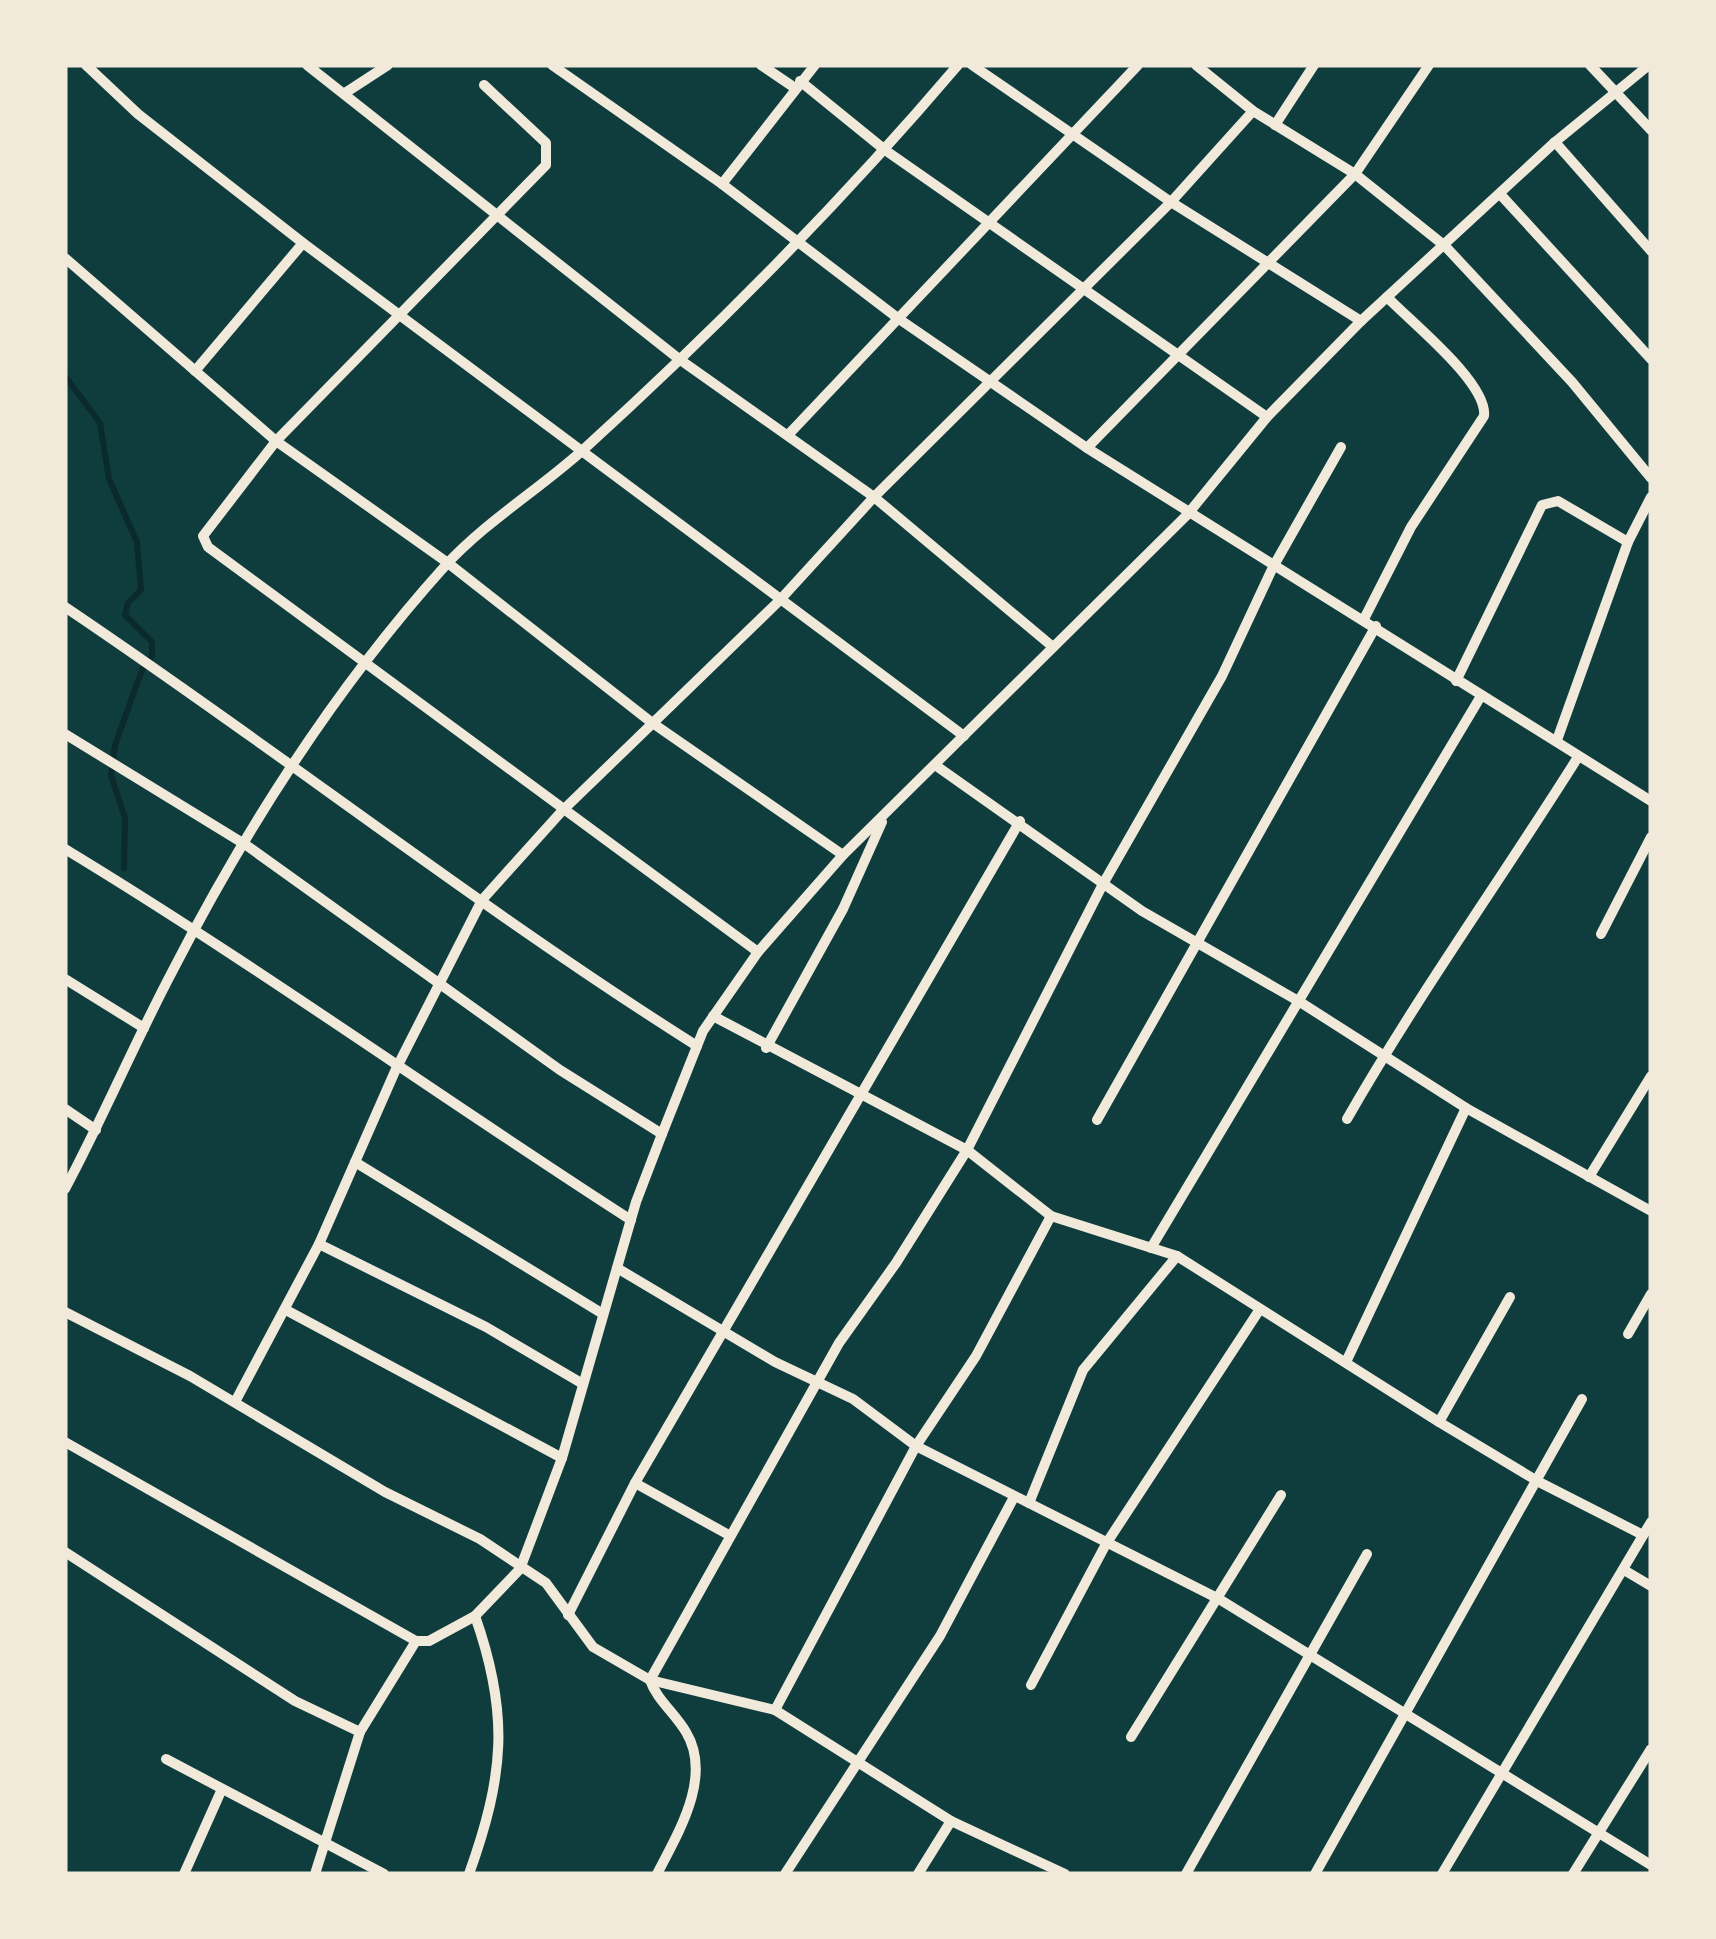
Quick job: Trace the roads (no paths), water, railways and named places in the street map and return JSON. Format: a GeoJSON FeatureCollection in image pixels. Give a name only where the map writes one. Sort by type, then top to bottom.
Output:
{"type":"FeatureCollection","features":[{"type":"Feature","properties":{"kind":"street"},"geometry":{"type":"LineString","coordinates":[[86,65],[138,114],[303,243],[964,736]]}},
{"type":"Feature","properties":{"kind":"street"},"geometry":{"type":"LineString","coordinates":[[308,65],[679,359],[874,498],[1053,646]]}},
{"type":"Feature","properties":{"kind":"street"},"geometry":{"type":"LineString","coordinates":[[344,93],[388,65]]}},
{"type":"Feature","properties":{"kind":"street"},"geometry":{"type":"LineString","coordinates":[[552,65],[722,184],[900,319],[1187,515],[1376,626],[1481,696],[1650,797]]}},
{"type":"Feature","properties":{"kind":"street"},"geometry":{"type":"LineString","coordinates":[[760,65],[798,85],[1267,418]]}},
{"type":"Feature","properties":{"kind":"street"},"geometry":{"type":"LineString","coordinates":[[722,184],[815,65]]}},
{"type":"Feature","properties":{"kind":"street"},"geometry":{"type":"LineString","coordinates":[[65,1189],[196,929],[292,763],[364,664],[448,563],[582,452],[679,359],[886,150],[958,65]]}},
{"type":"Feature","properties":{"kind":"street"},"geometry":{"type":"LineString","coordinates":[[972,65],[1171,202],[1361,321]]}},
{"type":"Feature","properties":{"kind":"street"},"geometry":{"type":"LineString","coordinates":[[788,436],[1138,65]]}},
{"type":"Feature","properties":{"kind":"street"},"geometry":{"type":"LineString","coordinates":[[1196,65],[1253,111],[1355,174],[1446,246],[1572,382],[1651,478]]}},
{"type":"Feature","properties":{"kind":"street"},"geometry":{"type":"LineString","coordinates":[[1276,125],[1314,65]]}},
{"type":"Feature","properties":{"kind":"street"},"geometry":{"type":"LineString","coordinates":[[1087,448],[1355,174],[1429,65]]}},
{"type":"Feature","properties":{"kind":"street"},"geometry":{"type":"LineString","coordinates":[[1590,65],[1651,130]]}},
{"type":"Feature","properties":{"kind":"street"},"geometry":{"type":"LineString","coordinates":[[65,1442],[416,1640],[429,1641],[475,1616],[520,1569],[562,1458],[616,1268],[662,1134],[697,1046],[758,952],[843,855],[884,819],[1187,515],[1267,418],[1361,321],[1555,142],[1649,65]]}},
{"type":"Feature","properties":{"kind":"street"},"geometry":{"type":"LineString","coordinates":[[484,84],[546,142],[548,157],[497,218],[276,441],[203,536],[208,547],[364,664],[758,952]]}},
{"type":"Feature","properties":{"kind":"street"},"geometry":{"type":"LineString","coordinates":[[235,1402],[319,1244],[396,1068],[482,900],[562,811],[779,601],[874,498],[1171,202],[1253,111]]}},
{"type":"Feature","properties":{"kind":"street"},"geometry":{"type":"LineString","coordinates":[[1555,142],[1651,250]]}},
{"type":"Feature","properties":{"kind":"street"},"geometry":{"type":"LineString","coordinates":[[1500,194],[1651,360]]}},
{"type":"Feature","properties":{"kind":"street"},"geometry":{"type":"LineString","coordinates":[[195,371],[303,243]]}},
{"type":"Feature","properties":{"kind":"street"},"geometry":{"type":"LineString","coordinates":[[65,258],[276,441],[448,563],[651,722],[843,855]]}},
{"type":"Feature","properties":{"kind":"street"},"geometry":{"type":"LineString","coordinates":[[1364,620],[1411,527],[1484,416],[1486,405],[1469,380],[1387,297]]}},
{"type":"Feature","properties":{"kind":"street"},"geometry":{"type":"LineString","coordinates":[[650,1680],[727,1534],[815,1384],[967,1150],[1103,884],[1222,676],[1273,567],[1342,447]]}},
{"type":"Feature","properties":{"kind":"street"},"geometry":{"type":"LineString","coordinates":[[1557,740],[1628,542],[1651,498]]}},
{"type":"Feature","properties":{"kind":"street"},"geometry":{"type":"LineString","coordinates":[[1456,680],[1542,505],[1558,501],[1628,542]]}},
{"type":"Feature","properties":{"kind":"street"},"geometry":{"type":"LineString","coordinates":[[65,607],[292,763],[593,980],[697,1046]]}},
{"type":"Feature","properties":{"kind":"street"},"geometry":{"type":"LineString","coordinates":[[1097,1120],[1376,626]]}},
{"type":"Feature","properties":{"kind":"street"},"geometry":{"type":"LineString","coordinates":[[1150,1248],[1481,696]]}},
{"type":"Feature","properties":{"kind":"street"},"geometry":{"type":"LineString","coordinates":[[65,734],[246,846],[437,983],[662,1134]]}},
{"type":"Feature","properties":{"kind":"street"},"geometry":{"type":"LineString","coordinates":[[1347,1119],[1384,1054],[1578,756]]}},
{"type":"Feature","properties":{"kind":"street"},"geometry":{"type":"LineString","coordinates":[[935,765],[1020,820],[1103,884],[1196,944],[1300,1002],[1466,1108],[1651,1211]]}},
{"type":"Feature","properties":{"kind":"street"},"geometry":{"type":"LineString","coordinates":[[766,1048],[843,909],[884,819]]}},
{"type":"Feature","properties":{"kind":"street"},"geometry":{"type":"LineString","coordinates":[[568,1615],[635,1483],[1020,820]]}},
{"type":"Feature","properties":{"kind":"street"},"geometry":{"type":"LineString","coordinates":[[1602,934],[1651,836]]}},
{"type":"Feature","properties":{"kind":"street"},"geometry":{"type":"LineString","coordinates":[[65,849],[196,929],[396,1068],[631,1220]]}},
{"type":"Feature","properties":{"kind":"street"},"geometry":{"type":"LineString","coordinates":[[65,979],[144,1028]]}},
{"type":"Feature","properties":{"kind":"street"},"geometry":{"type":"LineString","coordinates":[[713,1016],[766,1048],[967,1150],[1051,1216],[1176,1256],[1539,1482],[1643,1535]]}},
{"type":"Feature","properties":{"kind":"street"},"geometry":{"type":"LineString","coordinates":[[1590,1177],[1651,1076]]}},
{"type":"Feature","properties":{"kind":"street"},"geometry":{"type":"LineString","coordinates":[[1346,1362],[1466,1108]]}},
{"type":"Feature","properties":{"kind":"street"},"geometry":{"type":"LineString","coordinates":[[65,1109],[96,1130]]}},
{"type":"Feature","properties":{"kind":"street"},"geometry":{"type":"LineString","coordinates":[[355,1162],[603,1314]]}},
{"type":"Feature","properties":{"kind":"street"},"geometry":{"type":"LineString","coordinates":[[774,1710],[916,1446],[968,1370],[1051,1216]]}},
{"type":"Feature","properties":{"kind":"street"},"geometry":{"type":"LineString","coordinates":[[319,1244],[486,1327],[583,1384]]}},
{"type":"Feature","properties":{"kind":"street"},"geometry":{"type":"LineString","coordinates":[[1030,1502],[1083,1370],[1176,1256]]}},
{"type":"Feature","properties":{"kind":"street"},"geometry":{"type":"LineString","coordinates":[[616,1268],[815,1384],[852,1399],[916,1446],[1219,1599],[1651,1865]]}},
{"type":"Feature","properties":{"kind":"street"},"geometry":{"type":"LineString","coordinates":[[1628,1334],[1651,1294]]}},
{"type":"Feature","properties":{"kind":"street"},"geometry":{"type":"LineString","coordinates":[[1439,1422],[1510,1297]]}},
{"type":"Feature","properties":{"kind":"street"},"geometry":{"type":"LineString","coordinates":[[1031,1685],[1106,1544],[1260,1309]]}},
{"type":"Feature","properties":{"kind":"street"},"geometry":{"type":"LineString","coordinates":[[286,1310],[562,1458]]}},
{"type":"Feature","properties":{"kind":"street"},"geometry":{"type":"LineString","coordinates":[[65,1312],[235,1402],[385,1492],[480,1539],[520,1569],[546,1582],[592,1647],[650,1680],[774,1710],[857,1758],[952,1821],[1066,1874]]}},
{"type":"Feature","properties":{"kind":"street"},"geometry":{"type":"LineString","coordinates":[[1316,1874],[1539,1482],[1582,1399]]}},
{"type":"Feature","properties":{"kind":"street"},"geometry":{"type":"LineString","coordinates":[[635,1483],[727,1534]]}},
{"type":"Feature","properties":{"kind":"street"},"geometry":{"type":"LineString","coordinates":[[1131,1737],[1281,1495]]}},
{"type":"Feature","properties":{"kind":"street"},"geometry":{"type":"LineString","coordinates":[[785,1874],[940,1636],[1014,1498]]}},
{"type":"Feature","properties":{"kind":"street"},"geometry":{"type":"LineString","coordinates":[[1442,1874],[1651,1522]]}},
{"type":"Feature","properties":{"kind":"street"},"geometry":{"type":"LineString","coordinates":[[65,1552],[295,1701],[360,1732]]}},
{"type":"Feature","properties":{"kind":"street"},"geometry":{"type":"LineString","coordinates":[[1186,1874],[1367,1554]]}},
{"type":"Feature","properties":{"kind":"street"},"geometry":{"type":"LineString","coordinates":[[1624,1570],[1651,1586]]}},
{"type":"Feature","properties":{"kind":"street"},"geometry":{"type":"LineString","coordinates":[[468,1874],[486,1826],[498,1770],[500,1712],[492,1664],[475,1616]]}},
{"type":"Feature","properties":{"kind":"street"},"geometry":{"type":"LineString","coordinates":[[315,1874],[360,1732],[416,1640]]}},
{"type":"Feature","properties":{"kind":"street"},"geometry":{"type":"LineString","coordinates":[[650,1680],[684,1728],[696,1758],[690,1802],[658,1874]]}},
{"type":"Feature","properties":{"kind":"street"},"geometry":{"type":"LineString","coordinates":[[1573,1874],[1651,1749]]}},
{"type":"Feature","properties":{"kind":"street"},"geometry":{"type":"LineString","coordinates":[[166,1760],[384,1874]]}},
{"type":"Feature","properties":{"kind":"street"},"geometry":{"type":"LineString","coordinates":[[184,1874],[222,1789]]}},
{"type":"Feature","properties":{"kind":"street"},"geometry":{"type":"LineString","coordinates":[[918,1874],[952,1821]]}},
{"type":"Feature","properties":{"kind":"waterway"},"geometry":{"type":"LineString","coordinates":[[65,376],[100,423],[109,479],[137,542],[141,590],[128,603],[125,615],[152,642],[152,656],[142,670],[115,745],[111,775],[125,818],[124,868]]}}]}
